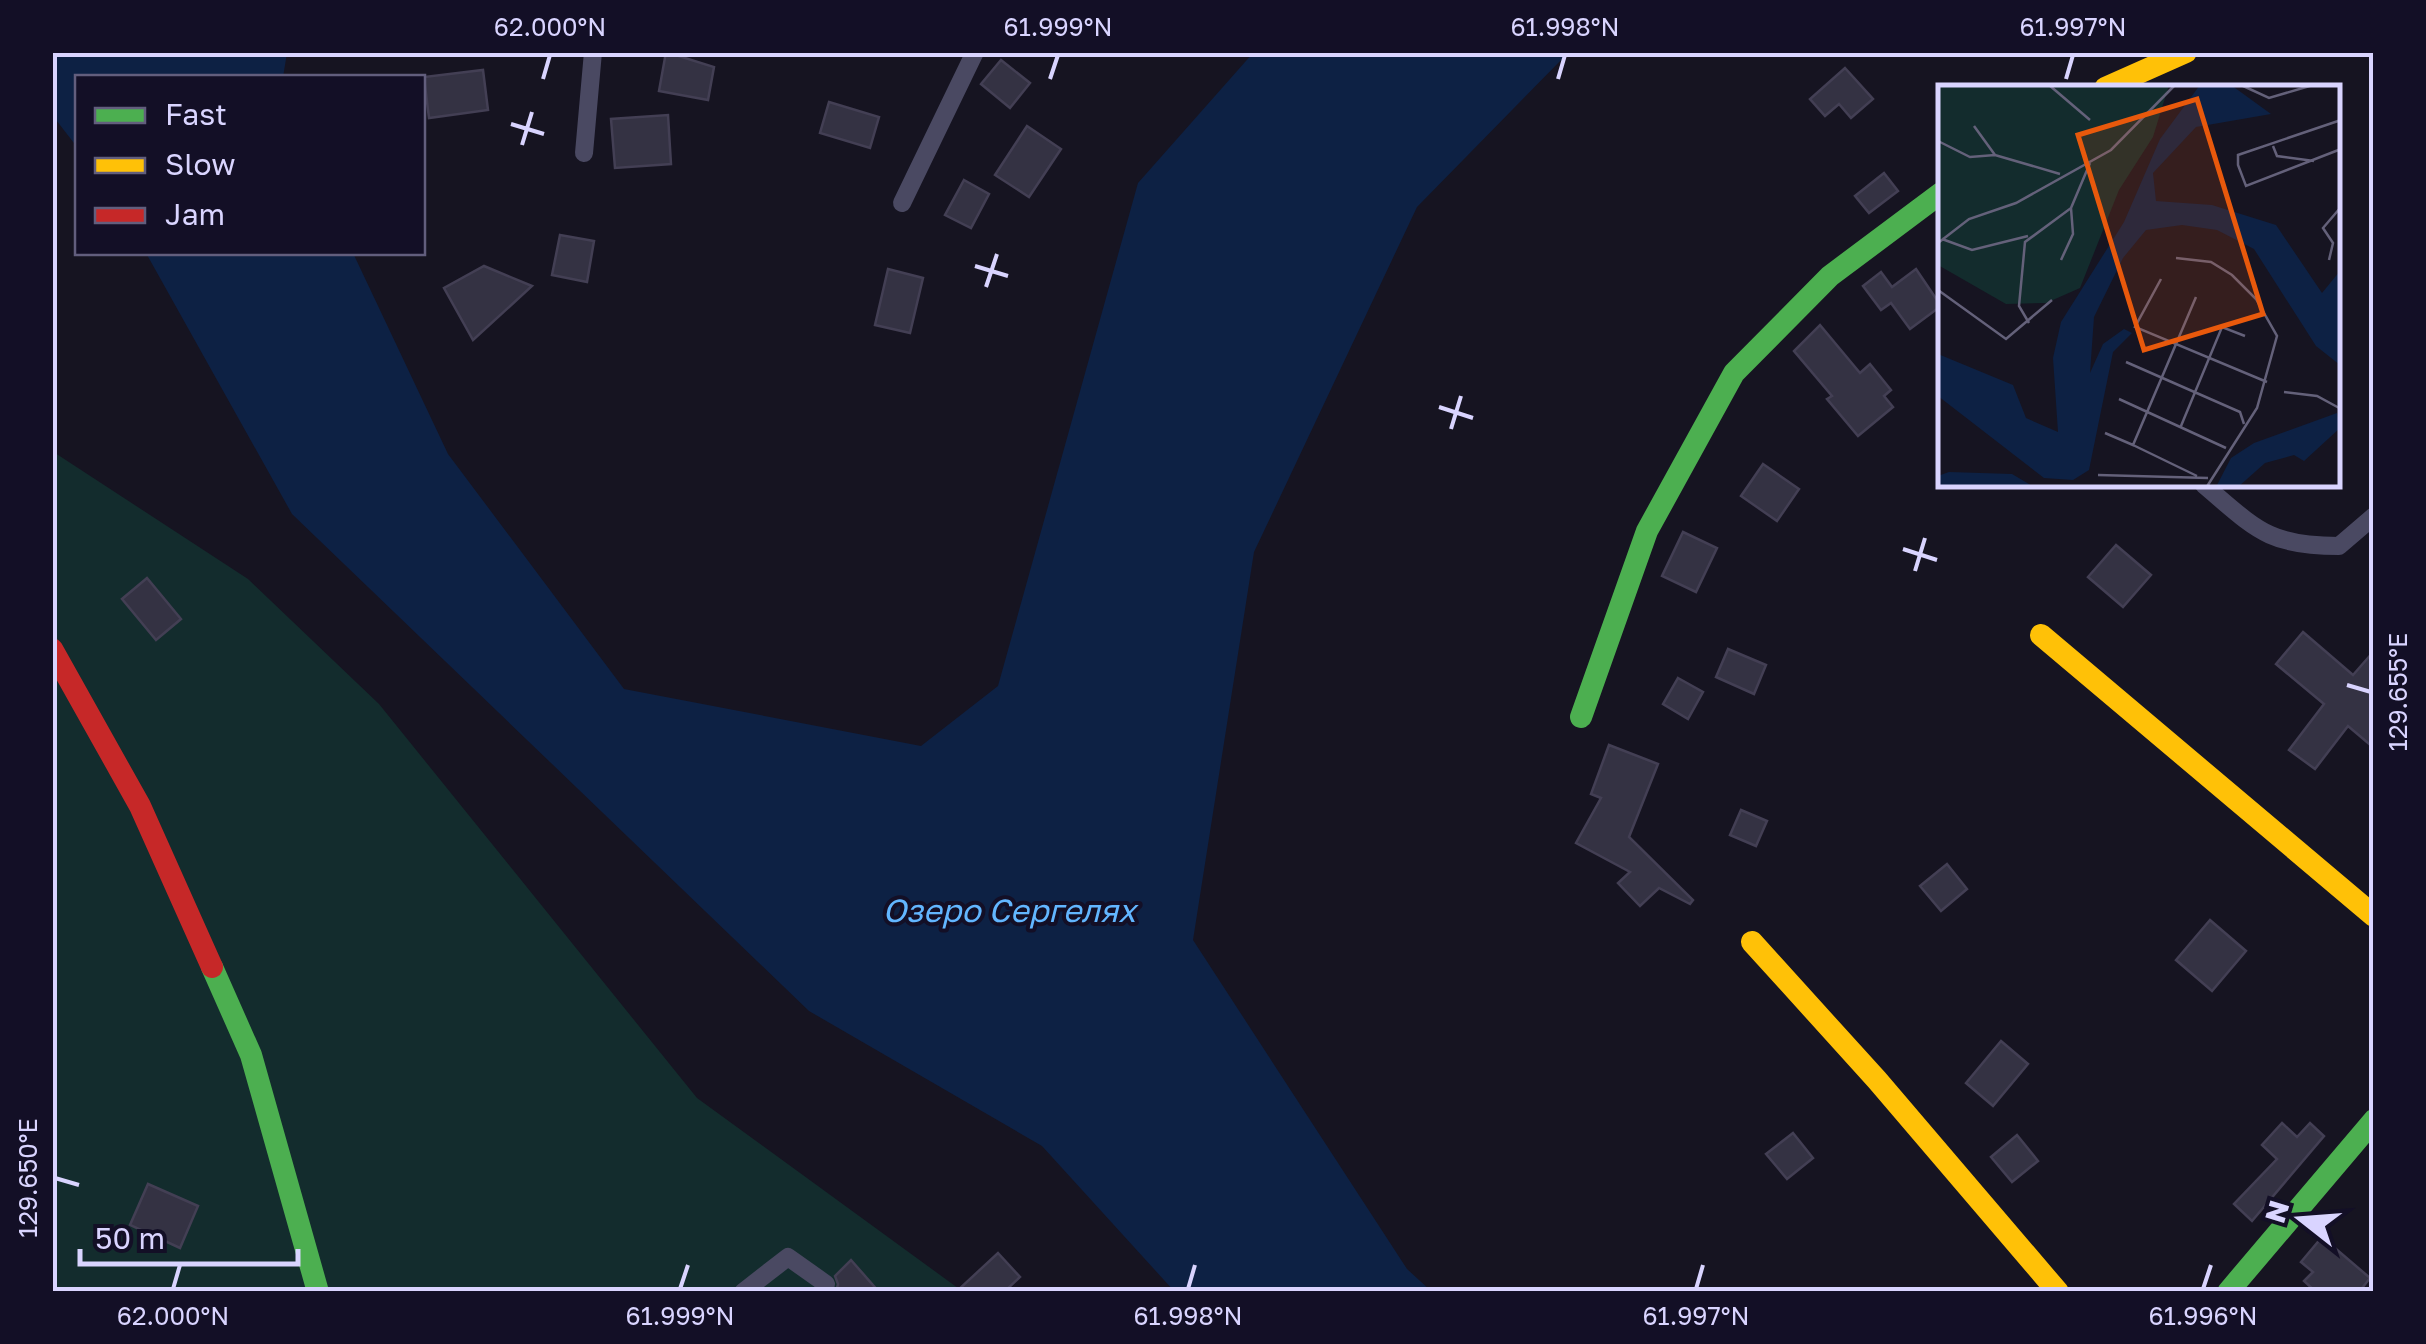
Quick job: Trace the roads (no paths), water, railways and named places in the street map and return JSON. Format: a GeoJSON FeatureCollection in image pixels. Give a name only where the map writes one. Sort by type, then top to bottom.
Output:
{"type":"FeatureCollection","features":[{"type":"Feature","properties":{"kind":"street"},"geometry":{"type":"LineString","coordinates":[[2112,85],[2186,52]]}},
{"type":"Feature","properties":{"kind":"street"},"geometry":{"type":"LineString","coordinates":[[1581,716],[1647,531],[1734,374],[1830,276],[1938,195]]}},
{"type":"Feature","properties":{"kind":"street"},"geometry":{"type":"LineString","coordinates":[[2041,635],[2374,916]]}},
{"type":"Feature","properties":{"kind":"street"},"geometry":{"type":"LineString","coordinates":[[52,649],[140,806],[251,1055],[318,1292]]}},
{"type":"Feature","properties":{"kind":"street"},"geometry":{"type":"LineString","coordinates":[[1752,942],[1877,1080],[2058,1292]]}},
{"type":"Feature","properties":{"kind":"street"},"geometry":{"type":"LineString","coordinates":[[2228,1292],[2374,1120]]}},
{"type":"Feature","properties":{"kind":"lane"},"geometry":{"type":"LineString","coordinates":[[584,153],[593,52]]}},
{"type":"Feature","properties":{"kind":"lane"},"geometry":{"type":"LineString","coordinates":[[902,203],[975,52]]}},
{"type":"Feature","properties":{"kind":"lane"},"geometry":{"type":"LineString","coordinates":[[2208,488],[2261,533],[2303,546],[2339,546],[2374,516]]}},
{"type":"Feature","properties":{"kind":"lane"},"geometry":{"type":"LineString","coordinates":[[743,1292],[788,1258],[826,1284]]}},
{"type":"Feature","properties":{"kind":"water"},"geometry":{"type":"Polygon","coordinates":[[[53,52],[287,53],[283,75],[75,75],[75,144],[53,116],[53,52]]]}},
{"type":"Feature","properties":{"kind":"water","name":"Озеро Сергелях"},"geometry":{"type":"Polygon","coordinates":[[[1253,53],[1568,53],[1417,207],[1254,552],[1193,940],[1407,1269],[1431,1291],[1174,1291],[1042,1146],[809,1011],[292,514],[147,255],[354,255],[448,454],[624,689],[921,746],[998,686],[1138,183],[1253,53]]]}}]}
